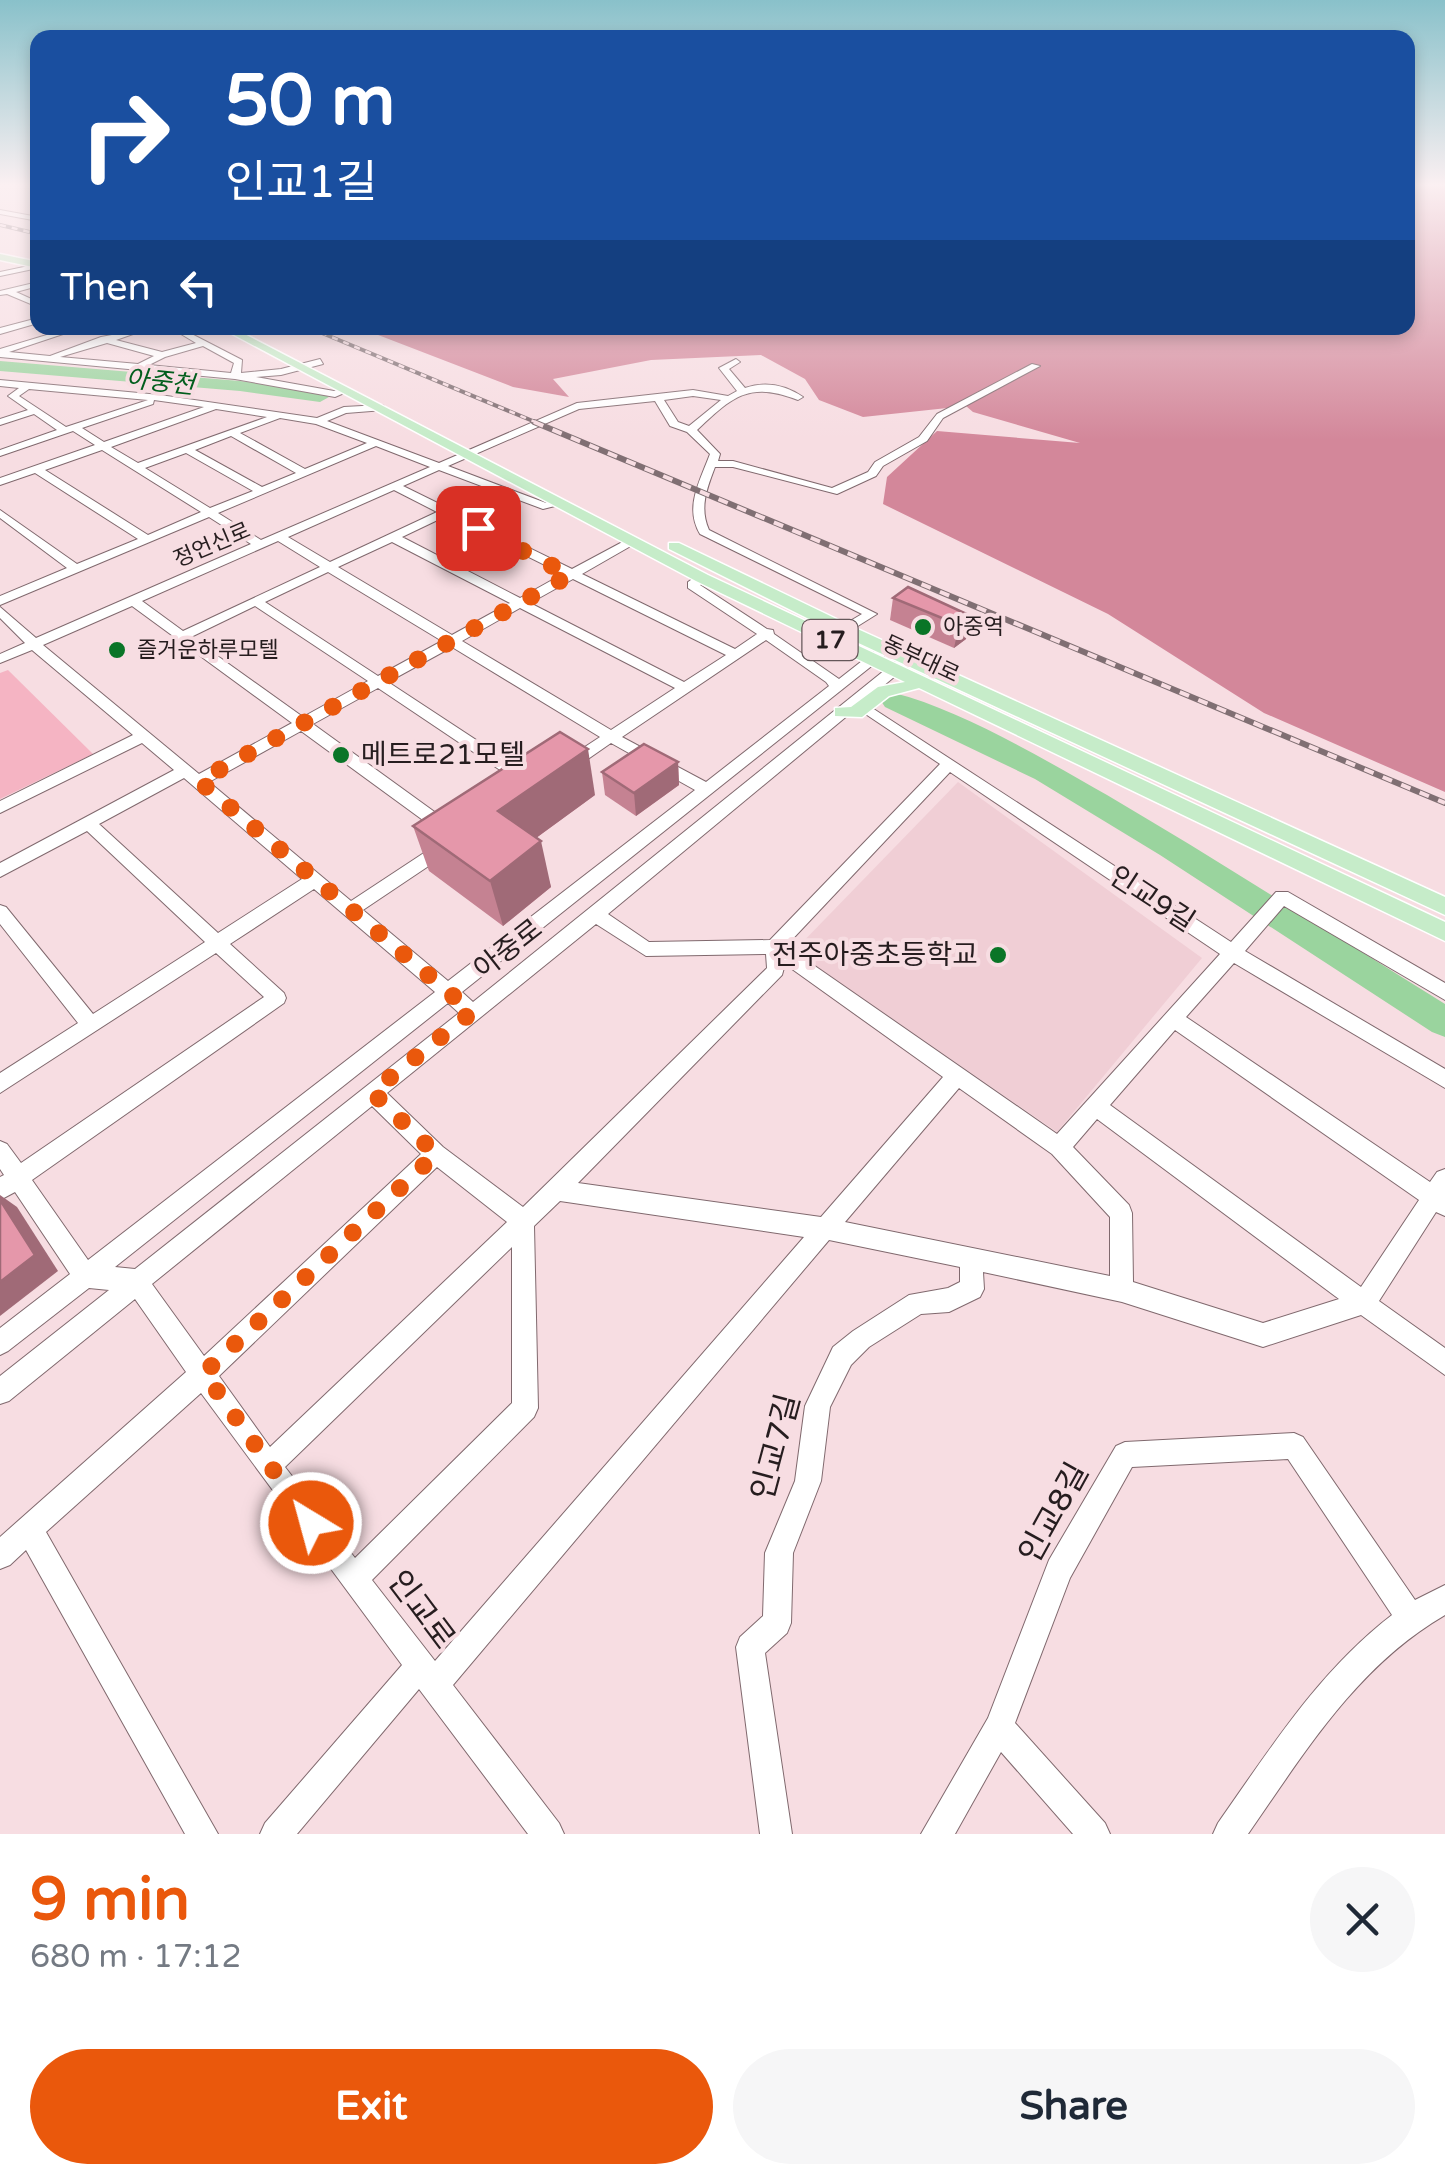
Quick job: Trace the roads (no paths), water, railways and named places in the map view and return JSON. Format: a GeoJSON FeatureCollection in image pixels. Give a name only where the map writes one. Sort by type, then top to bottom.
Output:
{"type":"FeatureCollection","features":[{"type":"Feature","properties":{"kind":"main road","name":"동부대로"},"geometry":{"type":"LineString","coordinates":[[240,335],[344,394],[476,452],[845,630],[879,655]]}},
{"type":"Feature","properties":{"kind":"main road","name":"동부대로"},"geometry":{"type":"LineString","coordinates":[[267,335],[476,452],[556,503],[702,578],[1445,906]]}},
{"type":"Feature","properties":{"kind":"main road","name":"동부대로"},"geometry":{"type":"LineString","coordinates":[[900,665],[916,681],[1445,932]]}},
{"type":"Feature","properties":{"kind":"main road"},"geometry":{"type":"LineString","coordinates":[[842,712],[856,713],[884,691],[908,688],[916,681]]}},
{"type":"Feature","properties":{"kind":"street"},"geometry":{"type":"LineString","coordinates":[[4,292],[30,286]]}},
{"type":"Feature","properties":{"kind":"street"},"geometry":{"type":"LineString","coordinates":[[4,292],[30,302]]}},
{"type":"Feature","properties":{"kind":"street"},"geometry":{"type":"LineString","coordinates":[[0,320],[13,327]]}},
{"type":"Feature","properties":{"kind":"street"},"geometry":{"type":"LineString","coordinates":[[0,330],[30,322]]}},
{"type":"Feature","properties":{"kind":"street"},"geometry":{"type":"LineString","coordinates":[[0,353],[55,335]]}},
{"type":"Feature","properties":{"kind":"street"},"geometry":{"type":"LineString","coordinates":[[50,358],[119,335]]}},
{"type":"Feature","properties":{"kind":"street"},"geometry":{"type":"LineString","coordinates":[[189,335],[269,374]]}},
{"type":"Feature","properties":{"kind":"street"},"geometry":{"type":"LineString","coordinates":[[104,339],[162,354]]}},
{"type":"Feature","properties":{"kind":"street"},"geometry":{"type":"LineString","coordinates":[[141,366],[162,354],[204,343]]}},
{"type":"Feature","properties":{"kind":"street"},"geometry":{"type":"LineString","coordinates":[[0,353],[235,376],[344,394],[344,410]]}},
{"type":"Feature","properties":{"kind":"street"},"geometry":{"type":"LineString","coordinates":[[235,376],[239,362]]}},
{"type":"Feature","properties":{"kind":"street"},"geometry":{"type":"LineString","coordinates":[[235,376],[269,374],[320,362]]}},
{"type":"Feature","properties":{"kind":"street"},"geometry":{"type":"LineString","coordinates":[[736,362],[724,368],[742,391]]}},
{"type":"Feature","properties":{"kind":"street"},"geometry":{"type":"LineString","coordinates":[[712,464],[733,464],[833,492],[872,474],[879,464],[922,439],[940,416],[1035,366]]}},
{"type":"Feature","properties":{"kind":"street"},"geometry":{"type":"LineString","coordinates":[[0,383],[160,398],[318,421],[547,507],[556,503]]}},
{"type":"Feature","properties":{"kind":"street"},"geometry":{"type":"LineString","coordinates":[[691,430],[724,397],[742,391],[774,385],[798,397]]}},
{"type":"Feature","properties":{"kind":"street"},"geometry":{"type":"LineString","coordinates":[[27,386],[13,396],[104,446],[262,546]]}},
{"type":"Feature","properties":{"kind":"street","name":"정언신로"},"geometry":{"type":"LineString","coordinates":[[0,658],[36,646],[577,406],[693,393],[724,397]]}},
{"type":"Feature","properties":{"kind":"street"},"geometry":{"type":"LineString","coordinates":[[0,453],[160,398]]}},
{"type":"Feature","properties":{"kind":"street"},"geometry":{"type":"LineString","coordinates":[[658,398],[674,424],[691,430],[715,454],[696,511],[696,522],[704,532],[871,614],[845,630]]}},
{"type":"Feature","properties":{"kind":"street"},"geometry":{"type":"LineString","coordinates":[[0,482],[218,406]]}},
{"type":"Feature","properties":{"kind":"street"},"geometry":{"type":"LineString","coordinates":[[318,421],[344,410],[381,408]]}},
{"type":"Feature","properties":{"kind":"street"},"geometry":{"type":"LineString","coordinates":[[0,422],[35,411]]}},
{"type":"Feature","properties":{"kind":"street"},"geometry":{"type":"LineString","coordinates":[[137,466],[280,415]]}},
{"type":"Feature","properties":{"kind":"street"},"geometry":{"type":"LineString","coordinates":[[232,433],[305,473]]}},
{"type":"Feature","properties":{"kind":"street"},"geometry":{"type":"LineString","coordinates":[[0,600],[378,442]]}},
{"type":"Feature","properties":{"kind":"street"},"geometry":{"type":"LineString","coordinates":[[186,449],[261,491]]}},
{"type":"Feature","properties":{"kind":"street"},"geometry":{"type":"LineString","coordinates":[[36,469],[147,539]]}},
{"type":"Feature","properties":{"kind":"street"},"geometry":{"type":"LineString","coordinates":[[396,487],[735,654]]}},
{"type":"Feature","properties":{"kind":"street"},"geometry":{"type":"LineString","coordinates":[[182,636],[446,512]]}},
{"type":"Feature","properties":{"kind":"street"},"geometry":{"type":"LineString","coordinates":[[0,513],[76,569]]}},
{"type":"Feature","properties":{"kind":"street"},"geometry":{"type":"LineString","coordinates":[[392,537],[685,688]]}},
{"type":"Feature","properties":{"kind":"street"},"geometry":{"type":"LineString","coordinates":[[281,538],[610,737],[708,790]]}},
{"type":"Feature","properties":{"kind":"street"},"geometry":{"type":"LineString","coordinates":[[0,871],[88,823],[302,724],[632,541]]}},
{"type":"Feature","properties":{"kind":"street"},"geometry":{"type":"LineString","coordinates":[[702,578],[692,585],[768,633],[832,679],[837,688]]}},
{"type":"Feature","properties":{"kind":"street"},"geometry":{"type":"LineString","coordinates":[[133,600],[458,838],[349,911]]}},
{"type":"Feature","properties":{"kind":"street"},"geometry":{"type":"LineString","coordinates":[[256,601],[536,787],[520,797]]}},
{"type":"Feature","properties":{"kind":"street"},"geometry":{"type":"LineString","coordinates":[[0,611],[36,646],[472,1012]]}},
{"type":"Feature","properties":{"kind":"street"},"geometry":{"type":"LineString","coordinates":[[551,777],[768,633]]}},
{"type":"Feature","properties":{"kind":"street","name":"아중로"},"geometry":{"type":"LineString","coordinates":[[0,1343],[879,655]]}},
{"type":"Feature","properties":{"kind":"street","name":"아중로"},"geometry":{"type":"LineString","coordinates":[[0,1392],[596,915],[900,665]]}},
{"type":"Feature","properties":{"kind":"street","name":"인교9길"},"geometry":{"type":"LineString","coordinates":[[866,708],[1445,1079]]}},
{"type":"Feature","properties":{"kind":"street"},"geometry":{"type":"LineString","coordinates":[[0,808],[145,735]]}},
{"type":"Feature","properties":{"kind":"street"},"geometry":{"type":"LineString","coordinates":[[268,1466],[524,1222],[776,970],[774,947],[948,764]]}},
{"type":"Feature","properties":{"kind":"street"},"geometry":{"type":"LineString","coordinates":[[9,1184],[277,998],[88,823]]}},
{"type":"Feature","properties":{"kind":"street"},"geometry":{"type":"LineString","coordinates":[[0,1084],[314,880]]}},
{"type":"Feature","properties":{"kind":"street"},"geometry":{"type":"LineString","coordinates":[[1059,1147],[1282,897],[1445,992]]}},
{"type":"Feature","properties":{"kind":"street"},"geometry":{"type":"LineString","coordinates":[[0,912],[91,1025]]}},
{"type":"Feature","properties":{"kind":"street"},"geometry":{"type":"LineString","coordinates":[[596,915],[646,949],[774,947],[1059,1147],[1122,1212],[1122,1290]]}},
{"type":"Feature","properties":{"kind":"street"},"geometry":{"type":"LineString","coordinates":[[556,1190],[826,1229],[971,1258],[1122,1290],[1263,1335],[1366,1302],[1441,1194],[1175,1020]]}},
{"type":"Feature","properties":{"kind":"street"},"geometry":{"type":"LineString","coordinates":[[276,1834],[427,1675],[826,1229],[957,1075]]}},
{"type":"Feature","properties":{"kind":"street"},"geometry":{"type":"LineString","coordinates":[[372,1092],[436,1154],[524,1222]]}},
{"type":"Feature","properties":{"kind":"street"},"geometry":{"type":"LineString","coordinates":[[1097,1107],[1445,1363]]}},
{"type":"Feature","properties":{"kind":"street"},"geometry":{"type":"LineString","coordinates":[[0,1151],[9,1184],[85,1276],[136,1281]]}},
{"type":"Feature","properties":{"kind":"street"},"geometry":{"type":"LineString","coordinates":[[0,1555],[204,1373],[436,1154]]}},
{"type":"Feature","properties":{"kind":"street"},"geometry":{"type":"LineString","coordinates":[[354,1579],[525,1408],[524,1222]]}},
{"type":"Feature","properties":{"kind":"street","name":"인교7길"},"geometry":{"type":"LineString","coordinates":[[776,1834],[750,1647],[776,1623],[779,1553],[808,1481],[818,1406],[842,1356],[862,1338],[918,1303],[949,1300],[972,1289],[971,1258]]}},
{"type":"Feature","properties":{"kind":"street","name":"인교로"},"geometry":{"type":"LineString","coordinates":[[136,1281],[268,1466],[548,1834]]}},
{"type":"Feature","properties":{"kind":"street","name":"인교8길"},"geometry":{"type":"LineString","coordinates":[[937,1834],[999,1727],[1059,1570],[1125,1455],[1294,1446],[1409,1616]]}},
{"type":"Feature","properties":{"kind":"street"},"geometry":{"type":"LineString","coordinates":[[29,1530],[202,1834]]}},
{"type":"Feature","properties":{"kind":"street"},"geometry":{"type":"LineString","coordinates":[[1229,1834],[1342,1677],[1409,1616],[1445,1599]]}},
{"type":"Feature","properties":{"kind":"street"},"geometry":{"type":"LineString","coordinates":[[999,1727],[1094,1834]]}},
{"type":"Feature","properties":{"kind":"waterway","name":"아중천"},"geometry":{"type":"LineString","coordinates":[[0,366],[240,386],[320,397]]}},
{"type":"Feature","properties":{"kind":"waterway"},"geometry":{"type":"LineString","coordinates":[[894,701],[1045,772],[1171,847],[1445,1022]]}},
{"type":"Feature","properties":{"kind":"railway"},"geometry":{"type":"LineString","coordinates":[[327,335],[540,424]]}},
{"type":"Feature","properties":{"kind":"railway"},"geometry":{"type":"LineString","coordinates":[[534,422],[1445,803]]}},
{"type":"Feature","properties":{"kind":"place","name":"아중역"},"geometry":{"type":"Point","coordinates":[923,627]}},
{"type":"Feature","properties":{"kind":"place","name":"즐거운하루모텔"},"geometry":{"type":"Point","coordinates":[117,650]}},
{"type":"Feature","properties":{"kind":"place","name":"메트로21모텔"},"geometry":{"type":"Point","coordinates":[341,755]}},
{"type":"Feature","properties":{"kind":"place","name":"전주아중초등학교"},"geometry":{"type":"Point","coordinates":[998,955]}}]}
